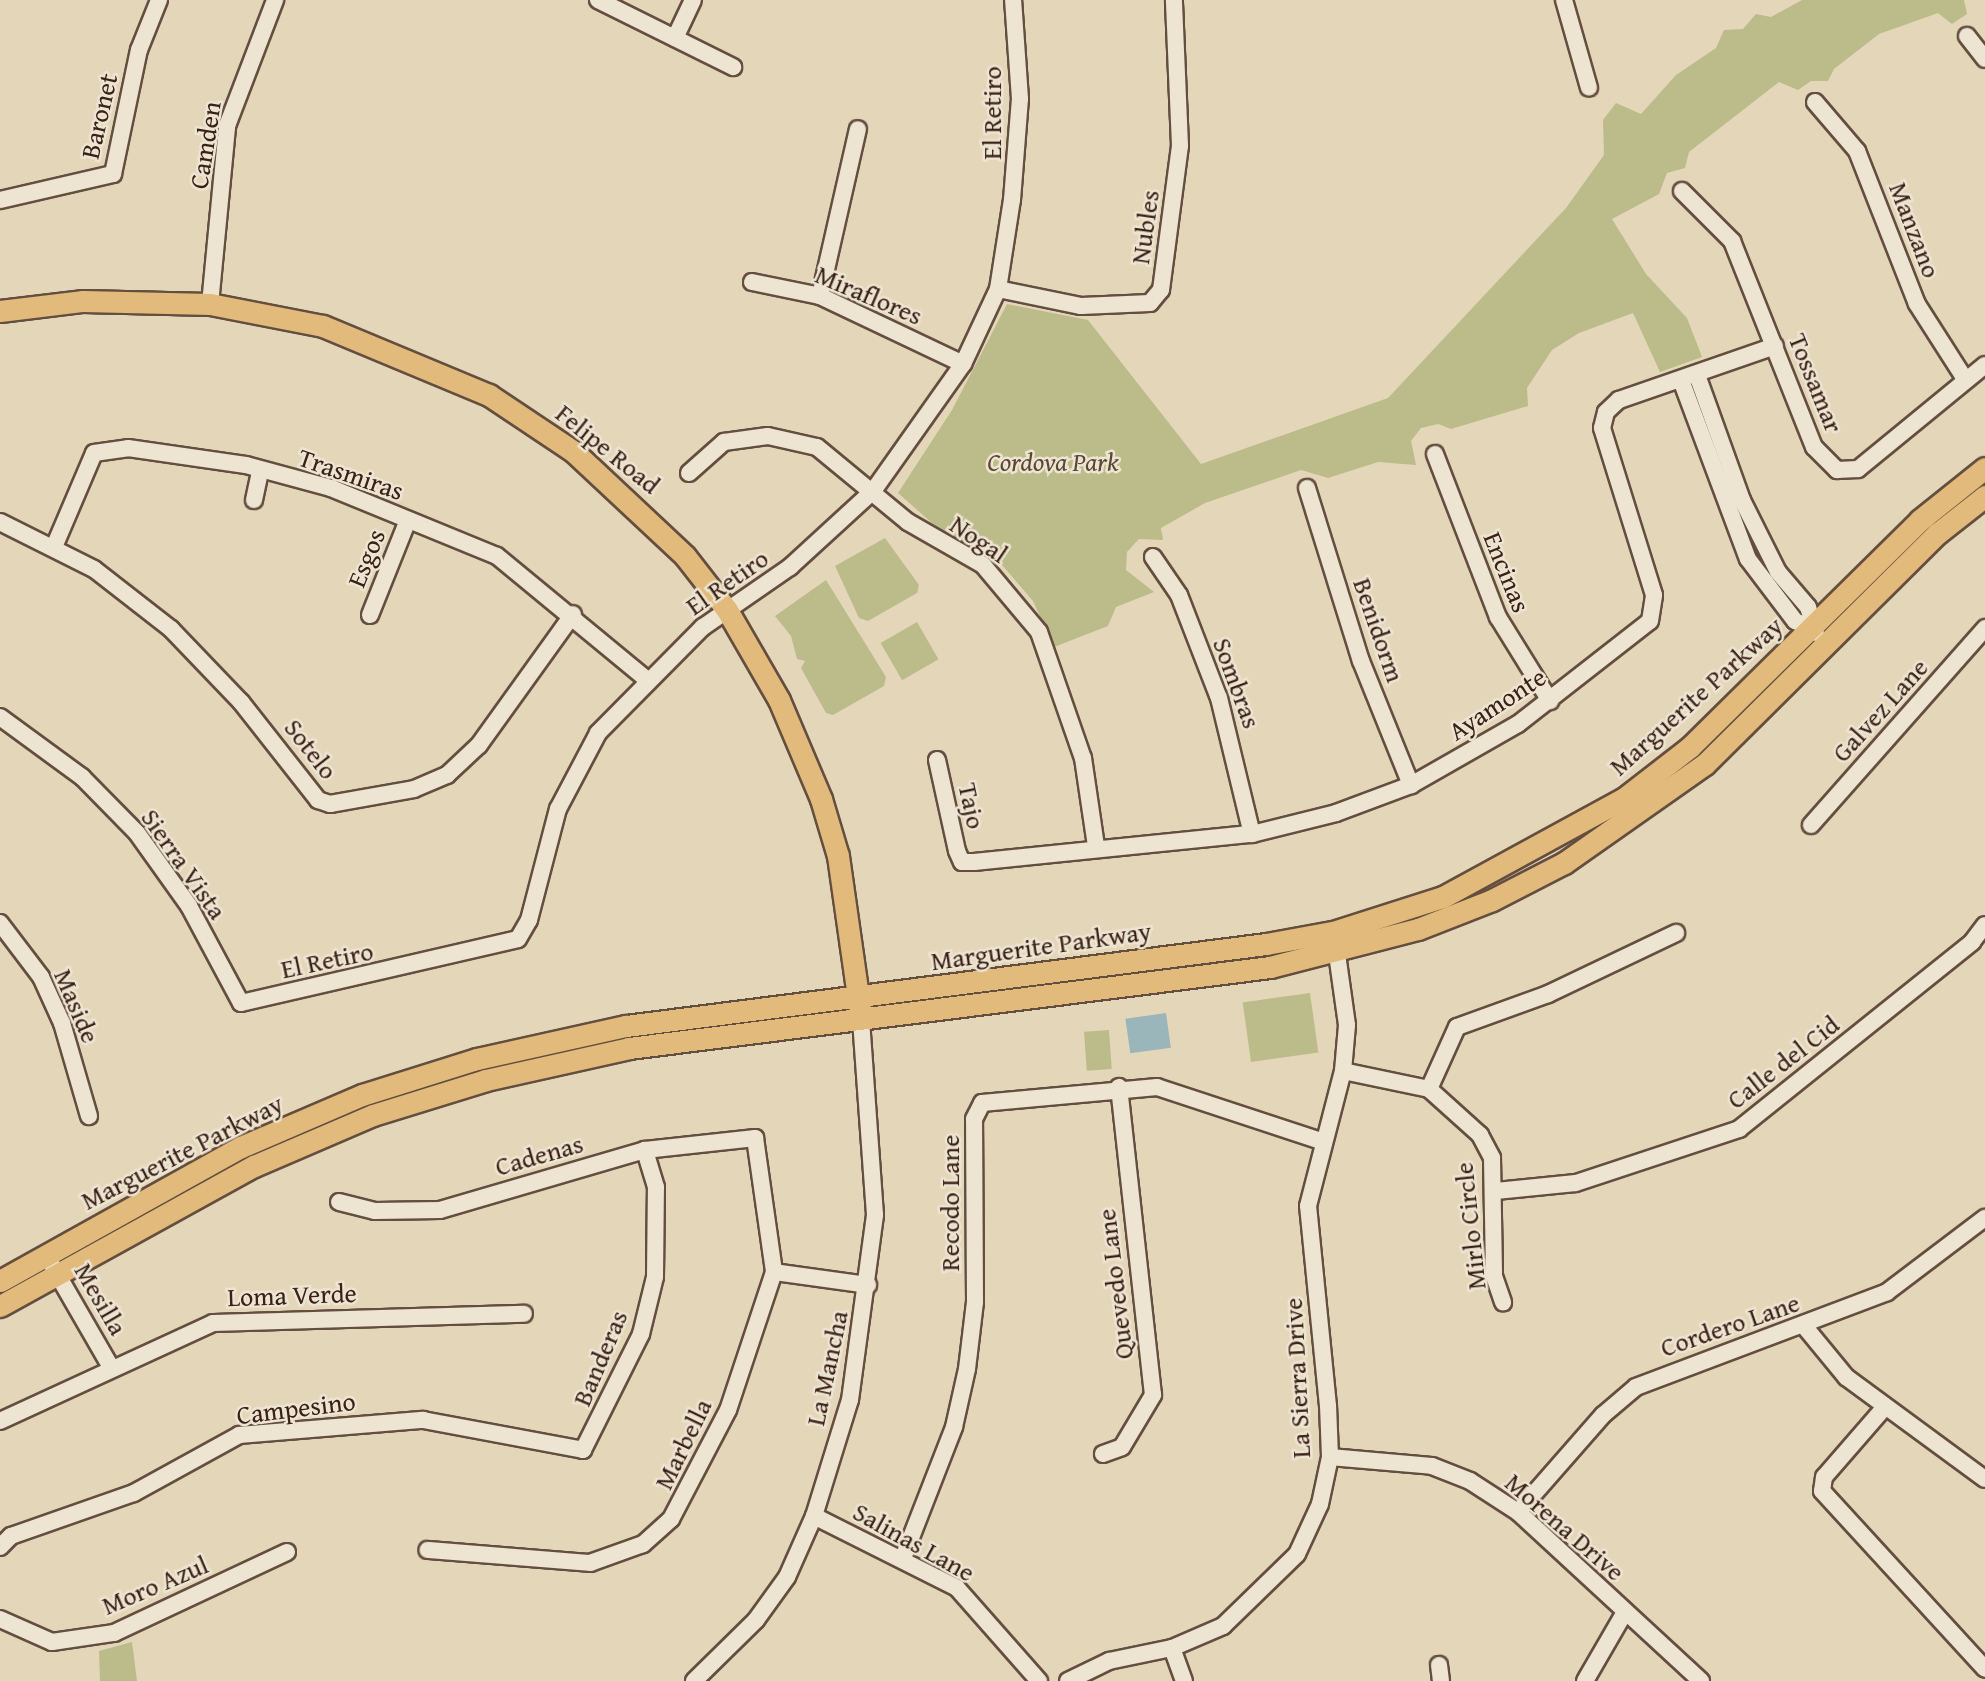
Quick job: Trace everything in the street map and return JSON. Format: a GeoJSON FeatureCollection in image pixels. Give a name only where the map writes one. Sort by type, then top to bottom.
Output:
{"type":"FeatureCollection","features":[{"type":"Feature","properties":{"kind":"main road","name":"Felipe Road"},"geometry":{"type":"LineString","coordinates":[[0,311],[83,301],[210,304],[323,326],[489,395],[639,506],[727,610],[779,700],[821,799],[846,901],[861,1020]]}},
{"type":"Feature","properties":{"kind":"main road","name":"Marguerite Parkway"},"geometry":{"type":"LineString","coordinates":[[0,1306],[254,1166],[385,1111],[486,1080],[629,1048],[861,1020],[1418,929],[1564,863],[1705,764],[1819,638],[1920,520],[1985,468]]}},
{"type":"Feature","properties":{"kind":"main road","name":"Marguerite Parkway"},"geometry":{"type":"LineString","coordinates":[[1819,638],[1938,533],[1985,496]]}},
{"type":"Feature","properties":{"kind":"main road","name":"Marguerite Parkway"},"geometry":{"type":"LineString","coordinates":[[0,1281],[241,1147],[362,1095],[464,1063],[626,1026],[1336,942]]}},
{"type":"Feature","properties":{"kind":"street","name":"Baronet"},"geometry":{"type":"LineString","coordinates":[[0,200],[113,174],[139,50],[159,0]]}},
{"type":"Feature","properties":{"kind":"street","name":"Camden"},"geometry":{"type":"LineString","coordinates":[[210,304],[228,125],[261,24],[275,0]]}},
{"type":"Feature","properties":{"kind":"street"},"geometry":{"type":"LineString","coordinates":[[598,0],[733,67]]}},
{"type":"Feature","properties":{"kind":"street"},"geometry":{"type":"LineString","coordinates":[[675,38],[693,0]]}},
{"type":"Feature","properties":{"kind":"street","name":"El Retiro"},"geometry":{"type":"LineString","coordinates":[[241,1003],[518,939],[529,920],[558,809],[598,733],[646,679],[727,610],[790,567],[873,491],[963,364],[998,289],[1019,150],[1013,0]]}},
{"type":"Feature","properties":{"kind":"street","name":"Nubles"},"geometry":{"type":"LineString","coordinates":[[998,289],[1081,306],[1150,303],[1161,290],[1181,146],[1174,0]]}},
{"type":"Feature","properties":{"kind":"street"},"geometry":{"type":"LineString","coordinates":[[1564,0],[1589,88]]}},
{"type":"Feature","properties":{"kind":"street"},"geometry":{"type":"LineString","coordinates":[[1967,36],[1985,59]]}},
{"type":"Feature","properties":{"kind":"street","name":"Manzano"},"geometry":{"type":"LineString","coordinates":[[1815,102],[1857,151],[1917,303],[1965,379]]}},
{"type":"Feature","properties":{"kind":"street"},"geometry":{"type":"LineString","coordinates":[[820,296],[858,129]]}},
{"type":"Feature","properties":{"kind":"street","name":"Tossamar"},"geometry":{"type":"LineString","coordinates":[[1682,191],[1732,241],[1814,447],[1838,470],[1858,469],[1985,365]]}},
{"type":"Feature","properties":{"kind":"street","name":"Miraflores"},"geometry":{"type":"LineString","coordinates":[[752,282],[820,296],[963,364]]}},
{"type":"Feature","properties":{"kind":"street","name":"Ayamonte"},"geometry":{"type":"LineString","coordinates":[[962,862],[1096,846],[1252,834],[1336,813],[1411,785],[1550,701],[1650,621],[1654,595],[1602,428],[1619,400],[1689,378],[1775,346]]}},
{"type":"Feature","properties":{"kind":"street"},"geometry":{"type":"LineString","coordinates":[[1689,378],[1748,559],[1795,621],[1819,638]]}},
{"type":"Feature","properties":{"kind":"street","name":"Nogal"},"geometry":{"type":"LineString","coordinates":[[690,473],[724,442],[768,436],[817,447],[908,522],[983,565],[1039,632],[1083,758],[1096,846]]}},
{"type":"Feature","properties":{"kind":"street","name":"Trasmiras"},"geometry":{"type":"LineString","coordinates":[[54,547],[94,453],[128,448],[184,454],[331,488],[497,556],[573,614],[646,679]]}},
{"type":"Feature","properties":{"kind":"street","name":"Encinas"},"geometry":{"type":"LineString","coordinates":[[1435,454],[1497,617],[1550,701]]}},
{"type":"Feature","properties":{"kind":"street"},"geometry":{"type":"LineString","coordinates":[[254,500],[260,471]]}},
{"type":"Feature","properties":{"kind":"street","name":"Benidorm"},"geometry":{"type":"LineString","coordinates":[[1307,488],[1362,662],[1411,785]]}},
{"type":"Feature","properties":{"kind":"street","name":"Esgos"},"geometry":{"type":"LineString","coordinates":[[370,615],[408,520]]}},
{"type":"Feature","properties":{"kind":"street","name":"Sotelo"},"geometry":{"type":"LineString","coordinates":[[0,522],[54,547],[171,629],[241,702],[318,800],[330,804],[414,789],[447,775],[480,745],[573,614]]}},
{"type":"Feature","properties":{"kind":"street","name":"Sombras"},"geometry":{"type":"LineString","coordinates":[[1153,557],[1179,595],[1219,698],[1252,834]]}},
{"type":"Feature","properties":{"kind":"street","name":"Galvez Lane"},"geometry":{"type":"LineString","coordinates":[[1811,825],[1985,628]]}},
{"type":"Feature","properties":{"kind":"street","name":"Sierra Vista"},"geometry":{"type":"LineString","coordinates":[[0,717],[82,777],[137,833],[189,906],[241,1003]]}},
{"type":"Feature","properties":{"kind":"street","name":"Tajo"},"geometry":{"type":"LineString","coordinates":[[937,760],[962,862]]}},
{"type":"Feature","properties":{"kind":"street","name":"Maside"},"geometry":{"type":"LineString","coordinates":[[0,923],[41,977],[62,1023],[89,1116]]}},
{"type":"Feature","properties":{"kind":"street","name":"Calle del Cid"},"geometry":{"type":"LineString","coordinates":[[1496,1191],[1576,1183],[1739,1129],[1972,942],[1985,925]]}},
{"type":"Feature","properties":{"kind":"street"},"geometry":{"type":"LineString","coordinates":[[1343,1071],[1429,1089],[1457,1027],[1548,994],[1676,933]]}},
{"type":"Feature","properties":{"kind":"street","name":"La Sierra Drive"},"geometry":{"type":"LineString","coordinates":[[1068,1681],[1109,1661],[1172,1648],[1223,1626],[1297,1554],[1320,1504],[1330,1458],[1308,1206],[1321,1141],[1343,1071],[1347,1025],[1336,942]]}},
{"type":"Feature","properties":{"kind":"street","name":"La Mancha"},"geometry":{"type":"LineString","coordinates":[[694,1681],[756,1620],[787,1577],[814,1516],[850,1400],[868,1285],[874,1152],[861,1020]]}},
{"type":"Feature","properties":{"kind":"street","name":"Recodo Lane"},"geometry":{"type":"LineString","coordinates":[[904,1558],[951,1439],[967,1369],[975,1302],[974,1119],[982,1104],[1002,1097],[1119,1087],[1157,1087],[1321,1141]]}},
{"type":"Feature","properties":{"kind":"street","name":"Quevedo Lane"},"geometry":{"type":"LineString","coordinates":[[1103,1454],[1122,1447],[1153,1395],[1119,1087]]}},
{"type":"Feature","properties":{"kind":"street","name":"Mirlo Circle"},"geometry":{"type":"LineString","coordinates":[[1429,1089],[1480,1135],[1492,1158],[1496,1191],[1494,1276],[1503,1302]]}},
{"type":"Feature","properties":{"kind":"street","name":"Cadenas"},"geometry":{"type":"LineString","coordinates":[[339,1202],[375,1211],[440,1210],[645,1150],[754,1138]]}},
{"type":"Feature","properties":{"kind":"street","name":"Marbella"},"geometry":{"type":"LineString","coordinates":[[428,1550],[590,1563],[624,1554],[659,1531],[683,1504],[728,1410],[774,1272],[754,1138]]}},
{"type":"Feature","properties":{"kind":"street","name":"Banderas"},"geometry":{"type":"LineString","coordinates":[[577,1453],[588,1445],[641,1334],[655,1277],[656,1187],[645,1150]]}},
{"type":"Feature","properties":{"kind":"street","name":"Cordero Lane"},"geometry":{"type":"LineString","coordinates":[[1518,1512],[1603,1415],[1636,1387],[1805,1327],[1887,1292],[1985,1218]]}},
{"type":"Feature","properties":{"kind":"street","name":"Mesilla"},"geometry":{"type":"LineString","coordinates":[[47,1255],[112,1368]]}},
{"type":"Feature","properties":{"kind":"street"},"geometry":{"type":"LineString","coordinates":[[774,1272],[868,1285]]}},
{"type":"Feature","properties":{"kind":"street","name":"Loma Verde"},"geometry":{"type":"LineString","coordinates":[[0,1421],[187,1331],[230,1320],[524,1314]]}},
{"type":"Feature","properties":{"kind":"street"},"geometry":{"type":"LineString","coordinates":[[1805,1327],[1846,1377],[1884,1408],[1985,1479]]}},
{"type":"Feature","properties":{"kind":"street"},"geometry":{"type":"LineString","coordinates":[[1884,1408],[1824,1477],[1822,1490],[1985,1669]]}},
{"type":"Feature","properties":{"kind":"street","name":"Campesino"},"geometry":{"type":"LineString","coordinates":[[0,1547],[11,1536],[134,1493],[239,1434],[423,1420],[577,1453]]}},
{"type":"Feature","properties":{"kind":"street","name":"Morena Drive"},"geometry":{"type":"LineString","coordinates":[[1330,1458],[1432,1466],[1518,1512],[1701,1681]]}},
{"type":"Feature","properties":{"kind":"street","name":"Salinas Lane"},"geometry":{"type":"LineString","coordinates":[[814,1516],[904,1558],[957,1588],[1039,1681]]}},
{"type":"Feature","properties":{"kind":"street","name":"Moro Azul"},"geometry":{"type":"LineString","coordinates":[[0,1619],[52,1642],[114,1633],[287,1552]]}},
{"type":"Feature","properties":{"kind":"street"},"geometry":{"type":"LineString","coordinates":[[1586,1681],[1625,1612]]}},
{"type":"Feature","properties":{"kind":"street"},"geometry":{"type":"LineString","coordinates":[[1172,1648],[1184,1681]]}},
{"type":"Feature","properties":{"kind":"green space","name":"Cordova Park"},"geometry":{"type":"Polygon","coordinates":[[[1802,0],[1964,0],[1967,14],[1952,24],[1938,13],[1879,34],[1834,69],[1828,81],[1811,81],[1798,90],[1779,82],[1689,152],[1685,168],[1667,173],[1659,194],[1612,219],[1646,274],[1687,318],[1702,357],[1660,372],[1633,313],[1579,333],[1552,350],[1527,388],[1528,406],[1451,429],[1438,424],[1421,428],[1411,441],[1416,465],[1378,462],[1328,478],[1301,470],[1205,503],[1161,528],[1163,540],[1139,539],[1127,552],[1126,570],[1154,592],[1116,607],[1108,626],[1054,647],[1033,601],[1002,565],[932,523],[898,493],[952,410],[1007,304],[1088,320],[1201,464],[1388,398],[1566,208],[1604,155],[1603,120],[1616,103],[1641,114],[1676,75],[1716,48],[1724,30],[1743,29],[1756,14],[1771,17],[1802,0]]]}},
{"type":"Feature","properties":{"kind":"green space"},"geometry":{"type":"Polygon","coordinates":[[[885,538],[919,585],[917,593],[868,621],[859,618],[835,566],[885,538]]]}},
{"type":"Feature","properties":{"kind":"green space"},"geometry":{"type":"Polygon","coordinates":[[[826,580],[886,677],[884,686],[833,715],[826,713],[801,668],[805,661],[797,659],[791,636],[775,616],[826,580]]]}},
{"type":"Feature","properties":{"kind":"green space"},"geometry":{"type":"Polygon","coordinates":[[[917,622],[938,659],[902,680],[881,643],[917,622]]]}},
{"type":"Feature","properties":{"kind":"green space"},"geometry":{"type":"Polygon","coordinates":[[[1310,993],[1318,1052],[1251,1062],[1243,1002],[1310,993]]]}},
{"type":"Feature","properties":{"kind":"green space"},"geometry":{"type":"Polygon","coordinates":[[[1109,1030],[1112,1069],[1087,1071],[1084,1032],[1109,1030]]]}},
{"type":"Feature","properties":{"kind":"green space"},"geometry":{"type":"Polygon","coordinates":[[[132,1642],[137,1681],[100,1681],[99,1651],[132,1642]]]}},
{"type":"Feature","properties":{"kind":"water"},"geometry":{"type":"Polygon","coordinates":[[[1166,1013],[1171,1048],[1130,1053],[1125,1019],[1166,1013]]]}}]}
